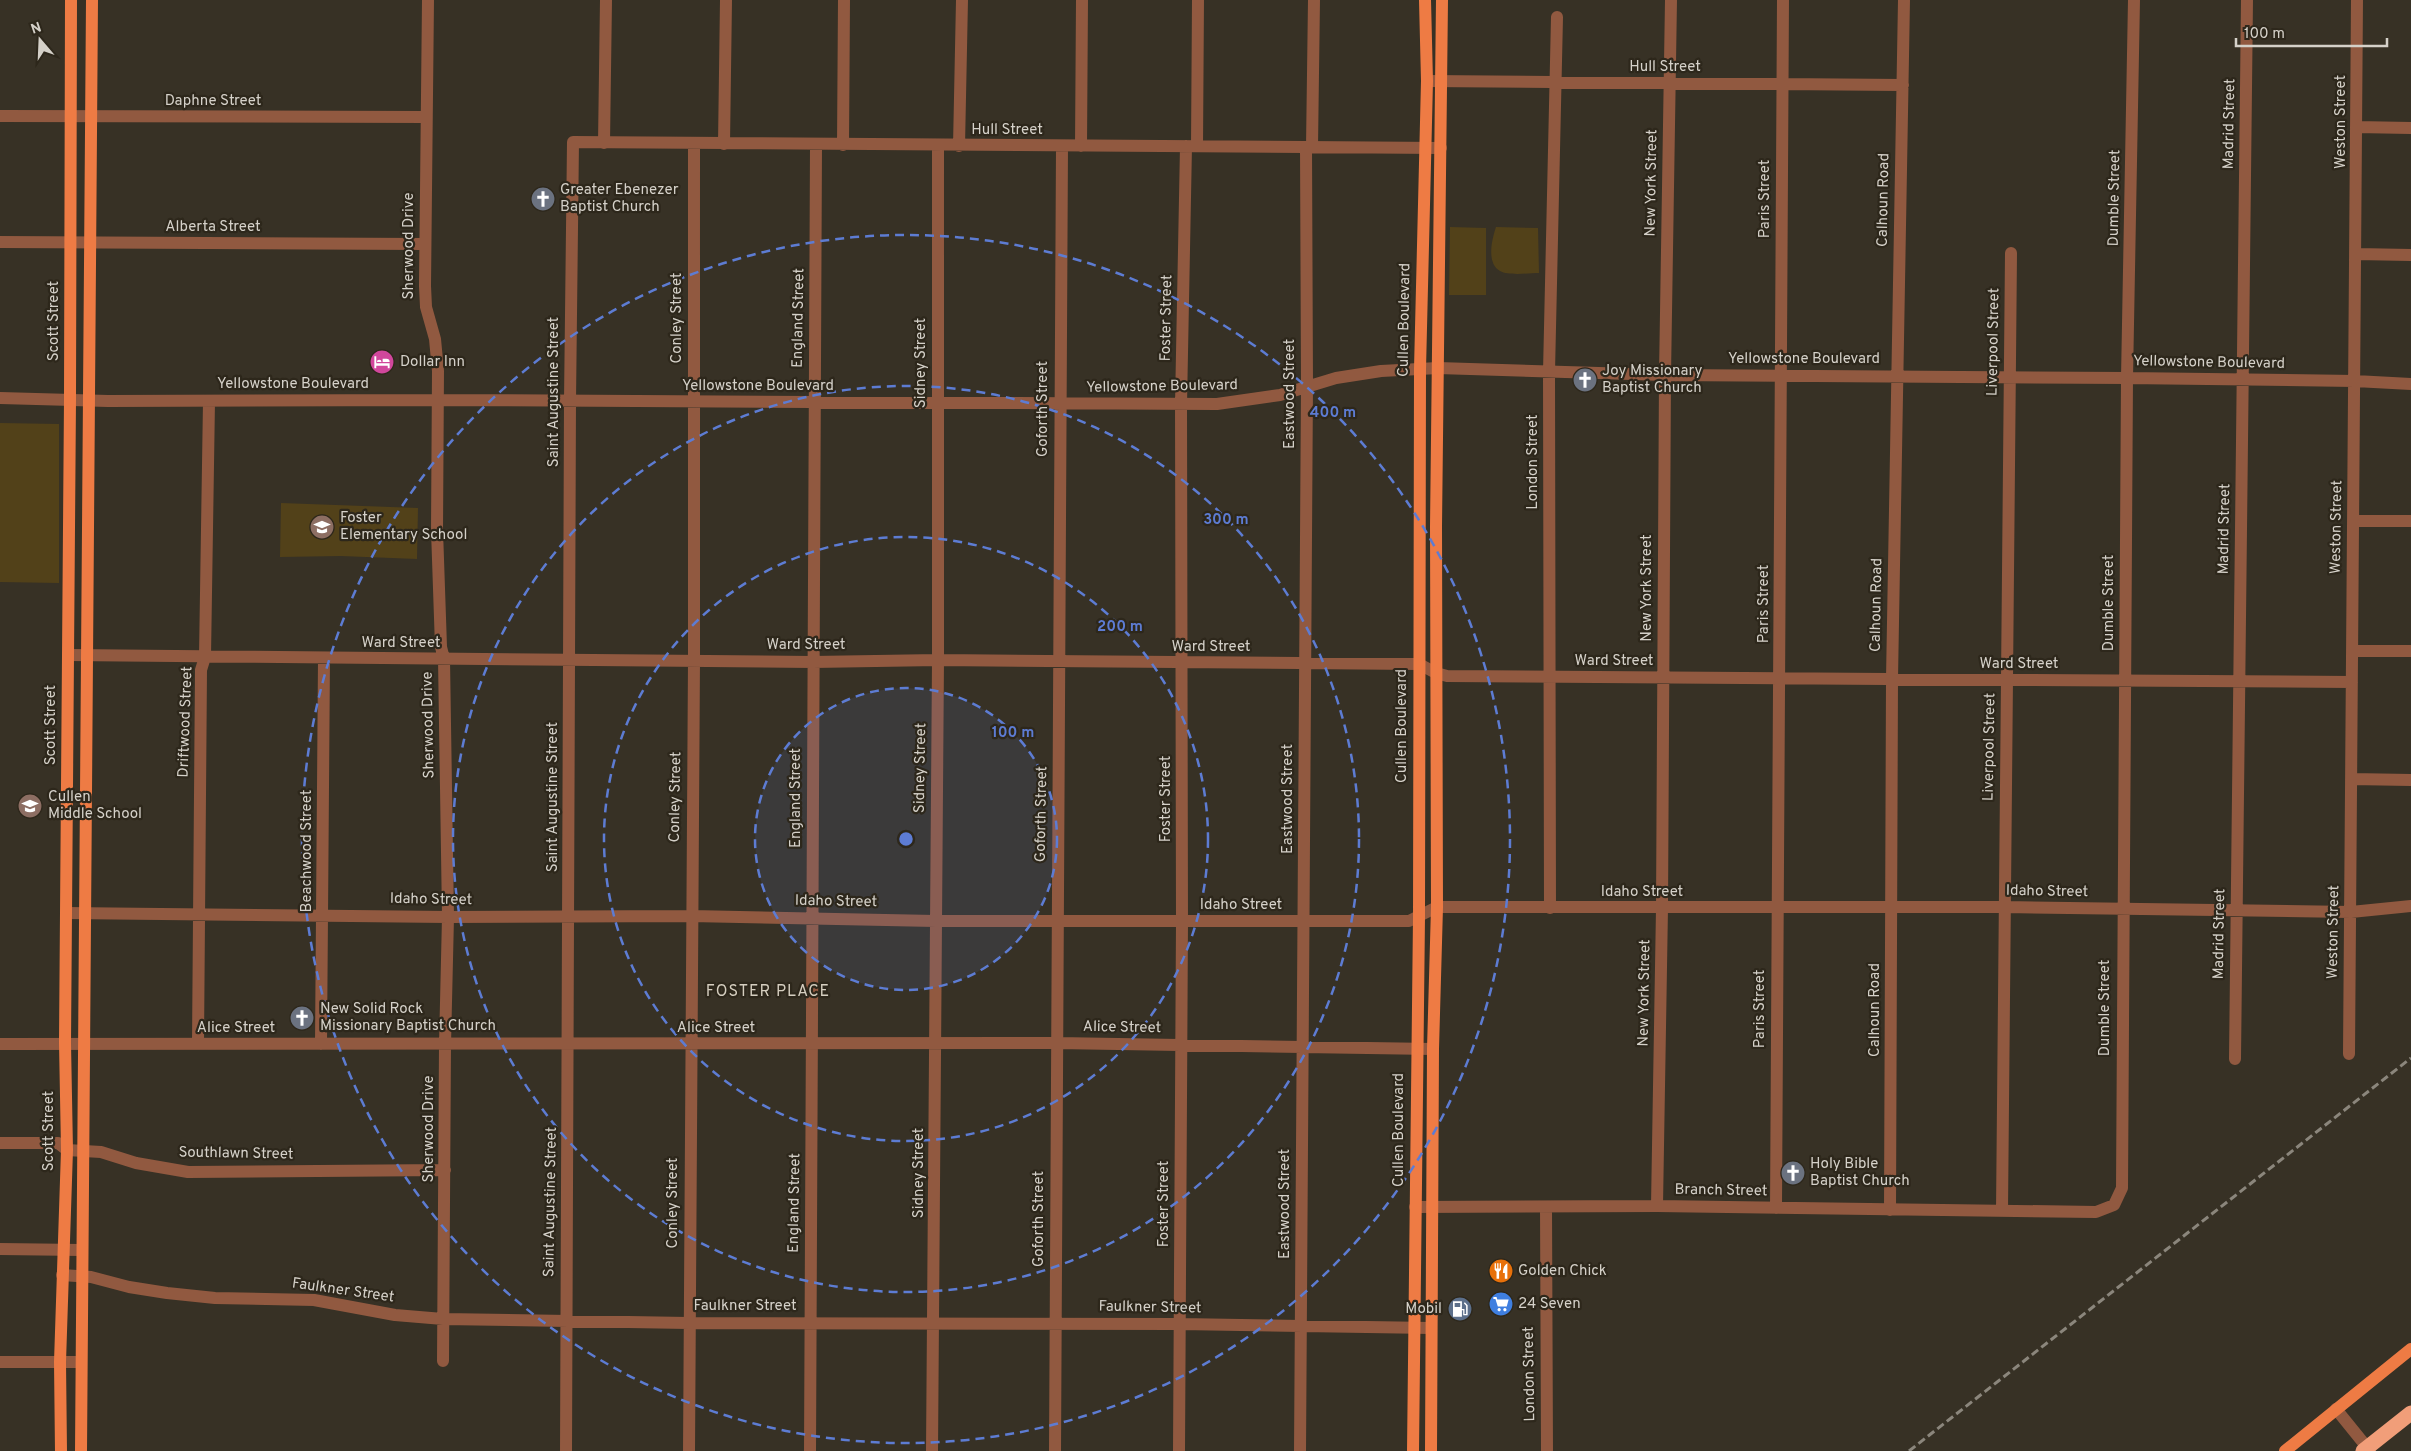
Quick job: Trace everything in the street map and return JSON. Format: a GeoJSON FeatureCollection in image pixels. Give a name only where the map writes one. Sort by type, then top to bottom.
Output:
{"type":"FeatureCollection","features":[{"type":"Feature","properties":{"kind":"highway"},"geometry":{"type":"LineString","coordinates":[[2363,1451],[2411,1413]]}},
{"type":"Feature","properties":{"kind":"main road","name":"Scott Street"},"geometry":{"type":"LineString","coordinates":[[61,1451],[62,1249],[67,1150],[65,1043],[72,116],[71,0]]}},
{"type":"Feature","properties":{"kind":"main road"},"geometry":{"type":"LineString","coordinates":[[81,1451],[81,1250],[84,1152],[89,399],[88,242],[92,0]]}},
{"type":"Feature","properties":{"kind":"main road","name":"Cullen Boulevard"},"geometry":{"type":"LineString","coordinates":[[1413,1451],[1416,1048],[1419,917],[1420,369],[1427,81],[1426,0]]}},
{"type":"Feature","properties":{"kind":"main road"},"geometry":{"type":"LineString","coordinates":[[1431,1451],[1432,1048],[1437,907],[1436,526],[1442,0]]}},
{"type":"Feature","properties":{"kind":"main road"},"geometry":{"type":"LineString","coordinates":[[1421,526],[1436,526]]}},
{"type":"Feature","properties":{"kind":"main road"},"geometry":{"type":"LineString","coordinates":[[69,554],[88,554]]}},
{"type":"Feature","properties":{"kind":"main road"},"geometry":{"type":"LineString","coordinates":[[1419,792],[1437,792]]}},
{"type":"Feature","properties":{"kind":"main road"},"geometry":{"type":"LineString","coordinates":[[2285,1451],[2411,1350]]}},
{"type":"Feature","properties":{"kind":"street","name":"Sherwood Drive"},"geometry":{"type":"LineString","coordinates":[[428,0],[426,307],[437,353],[437,540],[441,647],[444,659],[448,917],[445,1044],[443,1361]]}},
{"type":"Feature","properties":{"kind":"street"},"geometry":{"type":"LineString","coordinates":[[604,143],[606,0]]}},
{"type":"Feature","properties":{"kind":"street"},"geometry":{"type":"LineString","coordinates":[[724,144],[726,0]]}},
{"type":"Feature","properties":{"kind":"street"},"geometry":{"type":"LineString","coordinates":[[843,145],[844,0]]}},
{"type":"Feature","properties":{"kind":"street"},"geometry":{"type":"LineString","coordinates":[[958,146],[962,0]]}},
{"type":"Feature","properties":{"kind":"street"},"geometry":{"type":"LineString","coordinates":[[1081,146],[1082,0]]}},
{"type":"Feature","properties":{"kind":"street","name":"Foster Street"},"geometry":{"type":"LineString","coordinates":[[1180,1451],[1181,405],[1198,0]]}},
{"type":"Feature","properties":{"kind":"street","name":"Eastwood Street"},"geometry":{"type":"LineString","coordinates":[[1300,1451],[1304,663],[1309,147],[1314,0]]}},
{"type":"Feature","properties":{"kind":"street","name":"New York Street"},"geometry":{"type":"LineString","coordinates":[[1657,1206],[1662,908],[1665,374],[1671,0]]}},
{"type":"Feature","properties":{"kind":"street","name":"Paris Street"},"geometry":{"type":"LineString","coordinates":[[1776,1208],[1783,0]]}},
{"type":"Feature","properties":{"kind":"street","name":"Calhoun Road"},"geometry":{"type":"LineString","coordinates":[[1890,1210],[1892,679],[1904,0]]}},
{"type":"Feature","properties":{"kind":"street","name":"Dumble Street"},"geometry":{"type":"LineString","coordinates":[[2114,1205],[2122,1188],[2122,910],[2127,378],[2134,0]]}},
{"type":"Feature","properties":{"kind":"street","name":"Madrid Street"},"geometry":{"type":"LineString","coordinates":[[2235,1059],[2247,0]]}},
{"type":"Feature","properties":{"kind":"street","name":"Weston Street"},"geometry":{"type":"LineString","coordinates":[[2349,1054],[2357,0]]}},
{"type":"Feature","properties":{"kind":"street","name":"London Street"},"geometry":{"type":"LineString","coordinates":[[1550,908],[1549,372],[1557,16]]}},
{"type":"Feature","properties":{"kind":"street","name":"Hull Street"},"geometry":{"type":"LineString","coordinates":[[1427,81],[1903,85]]}},
{"type":"Feature","properties":{"kind":"street","name":"Daphne Street"},"geometry":{"type":"LineString","coordinates":[[0,116],[426,118]]}},
{"type":"Feature","properties":{"kind":"street"},"geometry":{"type":"LineString","coordinates":[[2356,127],[2411,128]]}},
{"type":"Feature","properties":{"kind":"street","name":"Hull Street"},"geometry":{"type":"LineString","coordinates":[[573,142],[1062,147],[1441,148]]}},
{"type":"Feature","properties":{"kind":"street","name":"Saint Augustine Street"},"geometry":{"type":"LineString","coordinates":[[566,1451],[570,401],[573,142]]}},
{"type":"Feature","properties":{"kind":"street","name":"Conley Street"},"geometry":{"type":"LineString","coordinates":[[689,1451],[688,1323],[694,660],[694,144]]}},
{"type":"Feature","properties":{"kind":"street","name":"England Street"},"geometry":{"type":"LineString","coordinates":[[810,1451],[816,145]]}},
{"type":"Feature","properties":{"kind":"street","name":"Sidney Street"},"geometry":{"type":"LineString","coordinates":[[932,1451],[938,660],[938,146]]}},
{"type":"Feature","properties":{"kind":"street","name":"Goforth Street"},"geometry":{"type":"LineString","coordinates":[[1055,1451],[1060,660],[1059,405],[1062,147]]}},
{"type":"Feature","properties":{"kind":"street","name":"Alberta Street"},"geometry":{"type":"LineString","coordinates":[[0,242],[426,244]]}},
{"type":"Feature","properties":{"kind":"street","name":"Liverpool Street"},"geometry":{"type":"LineString","coordinates":[[2002,1211],[2012,253]]}},
{"type":"Feature","properties":{"kind":"street"},"geometry":{"type":"LineString","coordinates":[[2356,254],[2411,255]]}},
{"type":"Feature","properties":{"kind":"street","name":"Yellowstone Boulevard"},"geometry":{"type":"LineString","coordinates":[[0,398],[108,401],[438,400],[1181,405],[1252,401],[1358,374],[1438,368],[1781,376],[2354,380],[2411,384]]}},
{"type":"Feature","properties":{"kind":"street","name":"Driftwood Street"},"geometry":{"type":"LineString","coordinates":[[198,1044],[201,670],[205,657],[209,401]]}},
{"type":"Feature","properties":{"kind":"street"},"geometry":{"type":"LineString","coordinates":[[2354,521],[2411,521]]}},
{"type":"Feature","properties":{"kind":"street"},"geometry":{"type":"LineString","coordinates":[[2352,651],[2411,651]]}},
{"type":"Feature","properties":{"kind":"street","name":"Ward Street"},"geometry":{"type":"LineString","coordinates":[[68,656],[813,662],[1060,660],[1182,663],[1418,664],[1447,676],[2352,682]]}},
{"type":"Feature","properties":{"kind":"street","name":"Beachwood Street"},"geometry":{"type":"LineString","coordinates":[[321,1044],[324,915],[324,659]]}},
{"type":"Feature","properties":{"kind":"street"},"geometry":{"type":"LineString","coordinates":[[2351,779],[2411,780]]}},
{"type":"Feature","properties":{"kind":"street","name":"Idaho Street"},"geometry":{"type":"LineString","coordinates":[[66,913],[448,917],[691,916],[935,921],[1304,922],[1409,921],[1437,907],[2005,907],[2351,912],[2411,906]]}},
{"type":"Feature","properties":{"kind":"street","name":"Alice Street"},"geometry":{"type":"LineString","coordinates":[[0,1044],[1057,1043],[1432,1048]]}},
{"type":"Feature","properties":{"kind":"street","name":"Southlawn Street"},"geometry":{"type":"LineString","coordinates":[[0,1143],[58,1143],[67,1150],[101,1152],[136,1163],[188,1172],[445,1170]]}},
{"type":"Feature","properties":{"kind":"street","name":"Branch Street"},"geometry":{"type":"LineString","coordinates":[[1415,1207],[1657,1206],[2096,1212],[2114,1205]]}},
{"type":"Feature","properties":{"kind":"street","name":"London Street"},"geometry":{"type":"LineString","coordinates":[[1546,1207],[1547,1451]]}},
{"type":"Feature","properties":{"kind":"street"},"geometry":{"type":"LineString","coordinates":[[0,1249],[81,1250]]}},
{"type":"Feature","properties":{"kind":"street","name":"Faulkner Street"},"geometry":{"type":"LineString","coordinates":[[62,1274],[81,1275],[129,1287],[167,1293],[215,1298],[314,1300],[395,1315],[443,1319],[566,1322],[1180,1324],[1431,1328]]}},
{"type":"Feature","properties":{"kind":"street"},"geometry":{"type":"LineString","coordinates":[[0,1362],[81,1362]]}},
{"type":"Feature","properties":{"kind":"street"},"geometry":{"type":"LineString","coordinates":[[2336,1409],[2370,1451]]}},
{"type":"Feature","properties":{"kind":"shaded area"},"geometry":{"type":"Polygon","coordinates":[[[1450,227],[1486,228],[1486,295],[1449,295],[1450,227]]]}},
{"type":"Feature","properties":{"kind":"shaded area"},"geometry":{"type":"Polygon","coordinates":[[[1496,227],[1538,228],[1539,273],[1504,273],[1496,267],[1491,250],[1496,227]]]}},
{"type":"Feature","properties":{"kind":"shaded area"},"geometry":{"type":"Polygon","coordinates":[[[0,423],[59,424],[59,583],[0,582],[0,423]]]}},
{"type":"Feature","properties":{"kind":"shaded area"},"geometry":{"type":"Polygon","coordinates":[[[281,503],[418,508],[417,559],[341,556],[280,557],[281,503]]]}},
{"type":"Feature","properties":{"kind":"railway"},"geometry":{"type":"LineString","coordinates":[[1909,1451],[2411,1058]]}},
{"type":"Feature","properties":{"kind":"place","name":"Greater Ebenezer Baptist Church"},"geometry":{"type":"Point","coordinates":[543,199]}},
{"type":"Feature","properties":{"kind":"place","name":"Dollar Inn"},"geometry":{"type":"Point","coordinates":[382,362]}},
{"type":"Feature","properties":{"kind":"place","name":"Joy Missionary Baptist Church"},"geometry":{"type":"Point","coordinates":[1585,380]}},
{"type":"Feature","properties":{"kind":"place","name":"Foster Elementary School"},"geometry":{"type":"Point","coordinates":[322,527]}},
{"type":"Feature","properties":{"kind":"place","name":"Cullen Middle School"},"geometry":{"type":"Point","coordinates":[30,806]}},
{"type":"Feature","properties":{"kind":"place","name":"New Solid Rock Missionary Baptist Church"},"geometry":{"type":"Point","coordinates":[302,1018]}},
{"type":"Feature","properties":{"kind":"place","name":"Holy Bible Baptist Church"},"geometry":{"type":"Point","coordinates":[1793,1173]}},
{"type":"Feature","properties":{"kind":"place","name":"Golden Chick"},"geometry":{"type":"Point","coordinates":[1501,1271]}},
{"type":"Feature","properties":{"kind":"place","name":"24 Seven"},"geometry":{"type":"Point","coordinates":[1501,1304]}},
{"type":"Feature","properties":{"kind":"place","name":"Mobil"},"geometry":{"type":"Point","coordinates":[1460,1309]}},
{"type":"Feature","properties":{"kind":"district","name":"FOSTER PLACE"},"geometry":{"type":"Point","coordinates":[768,992]}}]}
